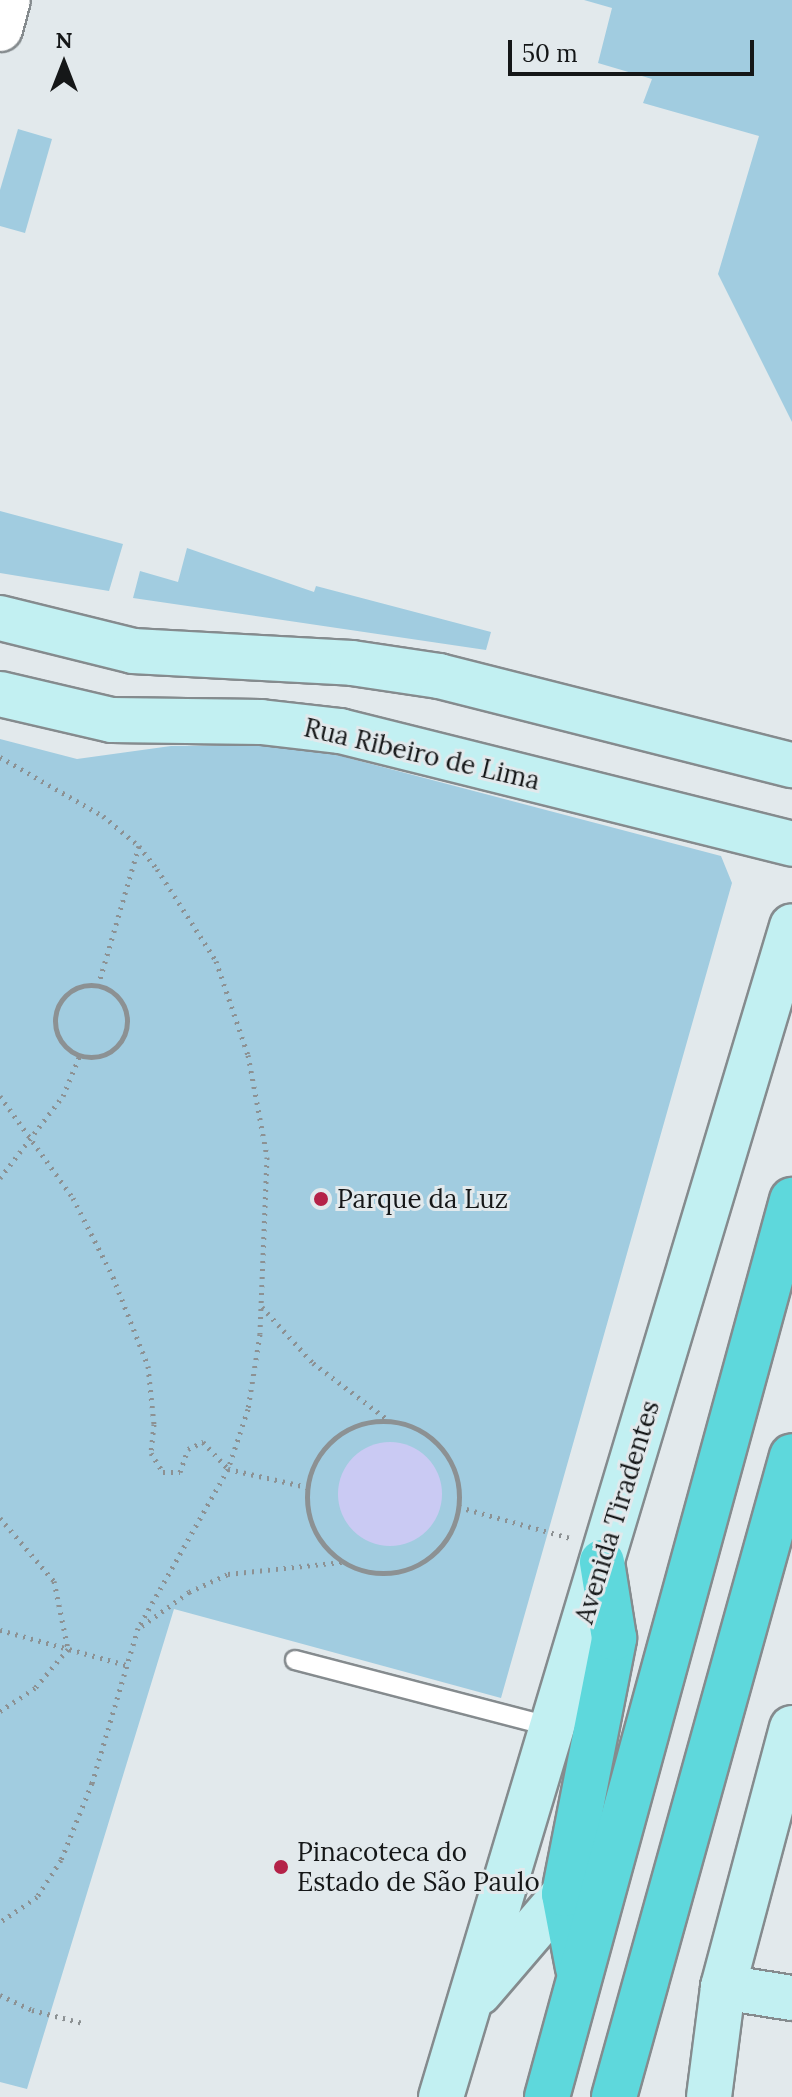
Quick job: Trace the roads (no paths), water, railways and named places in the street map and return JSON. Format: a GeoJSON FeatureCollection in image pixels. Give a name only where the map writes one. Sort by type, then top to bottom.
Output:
{"type":"FeatureCollection","features":[{"type":"Feature","properties":{"kind":"highway"},"geometry":{"type":"LineString","coordinates":[[547,2097],[792,1200]]}},
{"type":"Feature","properties":{"kind":"highway"},"geometry":{"type":"LineString","coordinates":[[614,2097],[792,1456]]}},
{"type":"Feature","properties":{"kind":"highway"},"geometry":{"type":"LineString","coordinates":[[580,1979],[564,1894],[614,1638],[604,1555]]}},
{"type":"Feature","properties":{"kind":"main road"},"geometry":{"type":"LineString","coordinates":[[0,618],[133,651],[352,663],[439,676],[792,765]]}},
{"type":"Feature","properties":{"kind":"main road","name":"Rua Ribeiro de Lima"},"geometry":{"type":"LineString","coordinates":[[0,694],[112,720],[261,722],[340,731],[792,844]]}},
{"type":"Feature","properties":{"kind":"main road","name":"Avenida Tiradentes"},"geometry":{"type":"LineString","coordinates":[[441,2097],[792,926]]}},
{"type":"Feature","properties":{"kind":"main road"},"geometry":{"type":"LineString","coordinates":[[709,2097],[723,1987],[792,1728]]}},
{"type":"Feature","properties":{"kind":"main road"},"geometry":{"type":"LineString","coordinates":[[469,2006],[564,1894]]}},
{"type":"Feature","properties":{"kind":"main road"},"geometry":{"type":"LineString","coordinates":[[723,1987],[792,1998]]}},
{"type":"Feature","properties":{"kind":"street"},"geometry":{"type":"LineString","coordinates":[[0,29],[8,0]]}},
{"type":"Feature","properties":{"kind":"lane"},"geometry":{"type":"LineString","coordinates":[[295,1660],[553,1727]]}},
{"type":"Feature","properties":{"kind":"place","name":"Parque da Luz"},"geometry":{"type":"Point","coordinates":[321,1199]}},
{"type":"Feature","properties":{"kind":"place","name":"Pinacoteca do Estado de São Paulo"},"geometry":{"type":"Point","coordinates":[281,1867]}}]}
